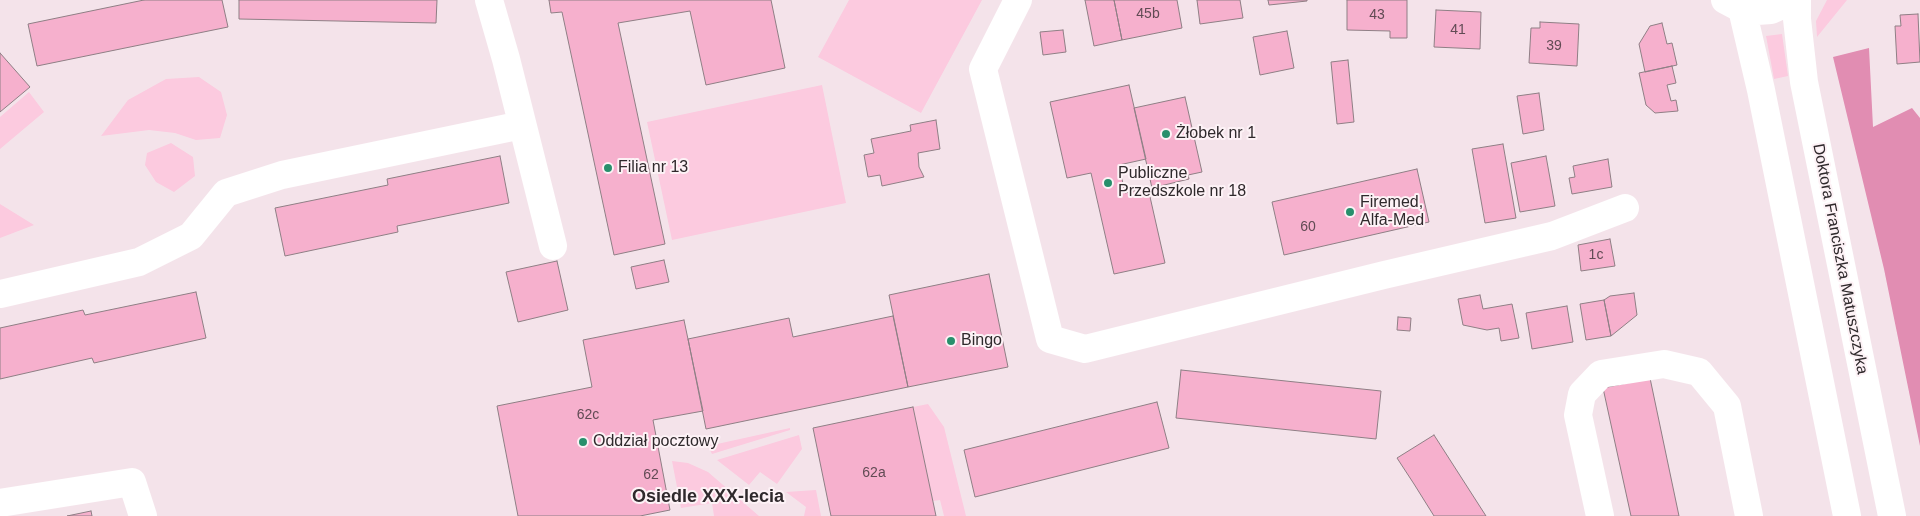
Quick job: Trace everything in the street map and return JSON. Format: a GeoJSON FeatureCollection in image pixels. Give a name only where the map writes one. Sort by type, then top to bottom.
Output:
{"type":"FeatureCollection","features":[{"type":"Feature","properties":{"kind":"street"},"geometry":{"type":"LineString","coordinates":[[489,0],[506,59],[553,246]]}},
{"type":"Feature","properties":{"kind":"street"},"geometry":{"type":"LineString","coordinates":[[1018,0],[983,70],[1050,339],[1085,349],[1393,272],[1552,236],[1625,208]]}},
{"type":"Feature","properties":{"kind":"street"},"geometry":{"type":"LineString","coordinates":[[1734,4],[1757,11],[1771,10],[1795,0]]}},
{"type":"Feature","properties":{"kind":"street","name":"Doktora Franciszka Matuszczyka"},"geometry":{"type":"LineString","coordinates":[[1795,0],[1804,82],[1892,516]]}},
{"type":"Feature","properties":{"kind":"street"},"geometry":{"type":"LineString","coordinates":[[1734,4],[1762,90],[1846,516]]}},
{"type":"Feature","properties":{"kind":"street"},"geometry":{"type":"LineString","coordinates":[[0,294],[139,262],[191,236],[226,192],[282,175],[522,125]]}},
{"type":"Feature","properties":{"kind":"street"},"geometry":{"type":"LineString","coordinates":[[1600,516],[1578,415],[1582,394],[1601,374],[1664,364],[1699,372],[1728,406],[1749,516]]}},
{"type":"Feature","properties":{"kind":"street"},"geometry":{"type":"LineString","coordinates":[[0,503],[132,482],[143,516]]}},
{"type":"Feature","properties":{"kind":"shaded area"},"geometry":{"type":"Polygon","coordinates":[[[849,0],[982,0],[921,113],[818,57],[849,0]]]}},
{"type":"Feature","properties":{"kind":"shaded area"},"geometry":{"type":"Polygon","coordinates":[[[1827,0],[1847,0],[1817,37],[1816,21],[1827,0]]]}},
{"type":"Feature","properties":{"kind":"shaded area"},"geometry":{"type":"Polygon","coordinates":[[[1782,34],[1788,76],[1774,79],[1766,36],[1782,34]]]}},
{"type":"Feature","properties":{"kind":"shaded area"},"geometry":{"type":"Polygon","coordinates":[[[1869,48],[1873,127],[1912,108],[1920,118],[1920,446],[1884,269],[1833,57],[1869,48]]]}},
{"type":"Feature","properties":{"kind":"shaded area"},"geometry":{"type":"Polygon","coordinates":[[[199,77],[221,92],[227,115],[220,138],[196,140],[175,133],[149,130],[101,136],[128,100],[166,79],[199,77]]]}},
{"type":"Feature","properties":{"kind":"shaded area"},"geometry":{"type":"Polygon","coordinates":[[[822,85],[846,203],[672,240],[647,122],[822,85]]]}},
{"type":"Feature","properties":{"kind":"shaded area"},"geometry":{"type":"Polygon","coordinates":[[[29,92],[44,112],[0,149],[0,117],[29,92]]]}},
{"type":"Feature","properties":{"kind":"shaded area"},"geometry":{"type":"Polygon","coordinates":[[[171,143],[193,157],[195,176],[174,192],[156,182],[145,165],[147,153],[171,143]]]}},
{"type":"Feature","properties":{"kind":"shaded area"},"geometry":{"type":"Polygon","coordinates":[[[0,204],[34,225],[0,238],[0,204]]]}},
{"type":"Feature","properties":{"kind":"shaded area"},"geometry":{"type":"Polygon","coordinates":[[[928,404],[944,427],[966,516],[944,516],[940,500],[933,501],[913,407],[928,404]]]}},
{"type":"Feature","properties":{"kind":"shaded area"},"geometry":{"type":"Polygon","coordinates":[[[790,428],[790,430],[712,454],[708,446],[790,428]]]}},
{"type":"Feature","properties":{"kind":"shaded area"},"geometry":{"type":"Polygon","coordinates":[[[799,435],[802,449],[777,484],[760,472],[749,485],[717,460],[799,435]]]}},
{"type":"Feature","properties":{"kind":"shaded area"},"geometry":{"type":"Polygon","coordinates":[[[672,461],[688,463],[708,472],[759,516],[714,516],[712,503],[681,508],[672,461]]]}},
{"type":"Feature","properties":{"kind":"shaded area"},"geometry":{"type":"Polygon","coordinates":[[[816,490],[821,516],[804,516],[806,507],[786,492],[816,490]]]}},
{"type":"Feature","properties":{"kind":"building"},"geometry":{"type":"Polygon","coordinates":[[[144,0],[222,0],[228,27],[37,66],[28,24],[144,0]]]}},
{"type":"Feature","properties":{"kind":"building"},"geometry":{"type":"Polygon","coordinates":[[[239,0],[437,0],[436,23],[239,19],[239,0]]]}},
{"type":"Feature","properties":{"kind":"building"},"geometry":{"type":"Polygon","coordinates":[[[549,0],[771,0],[785,68],[706,85],[690,11],[618,23],[665,244],[614,255],[562,12],[551,13],[549,0]]]}},
{"type":"Feature","properties":{"kind":"building"},"geometry":{"type":"Polygon","coordinates":[[[1085,0],[1114,0],[1122,40],[1094,46],[1085,0]]]}},
{"type":"Feature","properties":{"kind":"building"},"geometry":{"type":"Polygon","coordinates":[[[1114,0],[1177,0],[1182,28],[1122,40],[1114,0]]]}},
{"type":"Feature","properties":{"kind":"building"},"geometry":{"type":"Polygon","coordinates":[[[1197,0],[1240,0],[1243,18],[1200,24],[1197,0]]]}},
{"type":"Feature","properties":{"kind":"building"},"geometry":{"type":"Polygon","coordinates":[[[1268,0],[1307,0],[1307,1],[1269,5],[1268,0]]]}},
{"type":"Feature","properties":{"kind":"building"},"geometry":{"type":"Polygon","coordinates":[[[1347,0],[1407,0],[1407,38],[1390,38],[1390,31],[1347,30],[1347,0]]]}},
{"type":"Feature","properties":{"kind":"building"},"geometry":{"type":"Polygon","coordinates":[[[1436,10],[1481,12],[1480,49],[1434,47],[1436,10]]]}},
{"type":"Feature","properties":{"kind":"building"},"geometry":{"type":"Polygon","coordinates":[[[1918,14],[1920,62],[1897,64],[1895,26],[1901,26],[1900,15],[1918,14]]]}},
{"type":"Feature","properties":{"kind":"building"},"geometry":{"type":"Polygon","coordinates":[[[1540,22],[1579,24],[1577,66],[1529,63],[1531,28],[1540,28],[1540,22]]]}},
{"type":"Feature","properties":{"kind":"building"},"geometry":{"type":"Polygon","coordinates":[[[1662,23],[1667,44],[1672,43],[1677,65],[1645,72],[1639,44],[1650,26],[1662,23]]]}},
{"type":"Feature","properties":{"kind":"building"},"geometry":{"type":"Polygon","coordinates":[[[1063,30],[1066,52],[1043,55],[1040,32],[1063,30]]]}},
{"type":"Feature","properties":{"kind":"building"},"geometry":{"type":"Polygon","coordinates":[[[1287,31],[1294,68],[1260,75],[1253,37],[1287,31]]]}},
{"type":"Feature","properties":{"kind":"building"},"geometry":{"type":"Polygon","coordinates":[[[0,53],[30,87],[0,112],[0,53]]]}},
{"type":"Feature","properties":{"kind":"building"},"geometry":{"type":"Polygon","coordinates":[[[1348,60],[1354,122],[1337,124],[1331,62],[1348,60]]]}},
{"type":"Feature","properties":{"kind":"building"},"geometry":{"type":"Polygon","coordinates":[[[1672,66],[1676,83],[1667,85],[1671,101],[1676,100],[1678,111],[1655,113],[1646,105],[1639,73],[1672,66]]]}},
{"type":"Feature","properties":{"kind":"building","name":"Publiczne Przedszkole nr 18"},"geometry":{"type":"Polygon","coordinates":[[[1129,85],[1146,159],[1119,165],[1125,193],[1148,188],[1165,263],[1114,274],[1091,173],[1067,178],[1050,102],[1129,85]]]}},
{"type":"Feature","properties":{"kind":"building"},"geometry":{"type":"Polygon","coordinates":[[[1539,93],[1544,130],[1523,134],[1517,96],[1539,93]]]}},
{"type":"Feature","properties":{"kind":"building","name":"Żłobek nr 1"},"geometry":{"type":"Polygon","coordinates":[[[1185,97],[1202,172],[1188,175],[1189,179],[1152,188],[1134,108],[1185,97]]]}},
{"type":"Feature","properties":{"kind":"building"},"geometry":{"type":"Polygon","coordinates":[[[936,120],[940,149],[918,153],[919,167],[924,177],[882,186],[880,175],[868,177],[864,155],[874,153],[871,139],[911,131],[910,125],[936,120]]]}},
{"type":"Feature","properties":{"kind":"building"},"geometry":{"type":"Polygon","coordinates":[[[1503,144],[1516,218],[1485,223],[1472,149],[1503,144]]]}},
{"type":"Feature","properties":{"kind":"building"},"geometry":{"type":"Polygon","coordinates":[[[500,156],[509,203],[397,226],[398,232],[285,256],[275,208],[388,185],[387,179],[500,156]]]}},
{"type":"Feature","properties":{"kind":"building"},"geometry":{"type":"Polygon","coordinates":[[[1546,156],[1555,206],[1520,212],[1511,163],[1546,156]]]}},
{"type":"Feature","properties":{"kind":"building"},"geometry":{"type":"Polygon","coordinates":[[[1608,159],[1612,187],[1572,194],[1569,178],[1575,177],[1573,166],[1608,159]]]}},
{"type":"Feature","properties":{"kind":"building","name":"Firemed, Alfa-Med"},"geometry":{"type":"Polygon","coordinates":[[[1417,169],[1429,222],[1284,255],[1272,202],[1417,169]]]}},
{"type":"Feature","properties":{"kind":"building"},"geometry":{"type":"Polygon","coordinates":[[[1610,239],[1615,266],[1581,271],[1578,245],[1610,239]]]}},
{"type":"Feature","properties":{"kind":"building"},"geometry":{"type":"Polygon","coordinates":[[[664,260],[669,282],[636,289],[631,267],[664,260]]]}},
{"type":"Feature","properties":{"kind":"building"},"geometry":{"type":"Polygon","coordinates":[[[557,261],[568,310],[518,322],[506,272],[557,261]]]}},
{"type":"Feature","properties":{"kind":"building","name":"Bingo"},"geometry":{"type":"Polygon","coordinates":[[[989,274],[1008,367],[908,387],[889,295],[989,274]]]}},
{"type":"Feature","properties":{"kind":"building"},"geometry":{"type":"Polygon","coordinates":[[[196,292],[206,338],[94,363],[92,358],[0,379],[0,328],[83,310],[85,315],[196,292]]]}},
{"type":"Feature","properties":{"kind":"building"},"geometry":{"type":"Polygon","coordinates":[[[1634,293],[1637,315],[1611,336],[1604,300],[1610,296],[1634,293]]]}},
{"type":"Feature","properties":{"kind":"building"},"geometry":{"type":"Polygon","coordinates":[[[1480,295],[1483,309],[1512,304],[1519,338],[1501,341],[1499,328],[1487,330],[1463,325],[1458,299],[1480,295]]]}},
{"type":"Feature","properties":{"kind":"building"},"geometry":{"type":"Polygon","coordinates":[[[1604,300],[1611,336],[1586,340],[1580,304],[1604,300]]]}},
{"type":"Feature","properties":{"kind":"building"},"geometry":{"type":"Polygon","coordinates":[[[1567,306],[1573,342],[1532,349],[1526,313],[1567,306]]]}},
{"type":"Feature","properties":{"kind":"building"},"geometry":{"type":"Polygon","coordinates":[[[893,316],[908,387],[706,429],[688,339],[789,318],[793,337],[893,316]]]}},
{"type":"Feature","properties":{"kind":"building"},"geometry":{"type":"Polygon","coordinates":[[[1398,317],[1411,318],[1410,331],[1397,330],[1398,317]]]}},
{"type":"Feature","properties":{"kind":"building"},"geometry":{"type":"Polygon","coordinates":[[[684,320],[703,411],[653,420],[670,510],[640,516],[518,516],[497,406],[592,387],[583,340],[684,320]]]}},
{"type":"Feature","properties":{"kind":"building"},"geometry":{"type":"Polygon","coordinates":[[[1181,370],[1381,391],[1376,439],[1176,418],[1181,370]]]}},
{"type":"Feature","properties":{"kind":"building"},"geometry":{"type":"Polygon","coordinates":[[[1650,378],[1679,516],[1631,516],[1603,388],[1650,378]]]}},
{"type":"Feature","properties":{"kind":"building"},"geometry":{"type":"Polygon","coordinates":[[[1157,402],[1169,448],[975,497],[964,450],[1157,402]]]}},
{"type":"Feature","properties":{"kind":"building"},"geometry":{"type":"Polygon","coordinates":[[[913,407],[936,516],[831,516],[813,428],[913,407]]]}},
{"type":"Feature","properties":{"kind":"building"},"geometry":{"type":"Polygon","coordinates":[[[1434,435],[1486,516],[1434,516],[1397,458],[1434,435]]]}},
{"type":"Feature","properties":{"kind":"building"},"geometry":{"type":"Polygon","coordinates":[[[91,511],[92,516],[67,516],[91,511]]]}},
{"type":"Feature","properties":{"kind":"place","name":"Żłobek nr 1"},"geometry":{"type":"Point","coordinates":[1166,134]}},
{"type":"Feature","properties":{"kind":"place","name":"Filia nr 13"},"geometry":{"type":"Point","coordinates":[608,168]}},
{"type":"Feature","properties":{"kind":"place","name":"Publiczne Przedszkole nr 18"},"geometry":{"type":"Point","coordinates":[1108,183]}},
{"type":"Feature","properties":{"kind":"place","name":"Firemed, Alfa-Med"},"geometry":{"type":"Point","coordinates":[1350,212]}},
{"type":"Feature","properties":{"kind":"place","name":"Bingo"},"geometry":{"type":"Point","coordinates":[951,341]}},
{"type":"Feature","properties":{"kind":"place","name":"Oddział pocztowy"},"geometry":{"type":"Point","coordinates":[583,442]}},
{"type":"Feature","properties":{"kind":"district","name":"Osiedle XXX-lecia"},"geometry":{"type":"Point","coordinates":[708,497]}}]}
